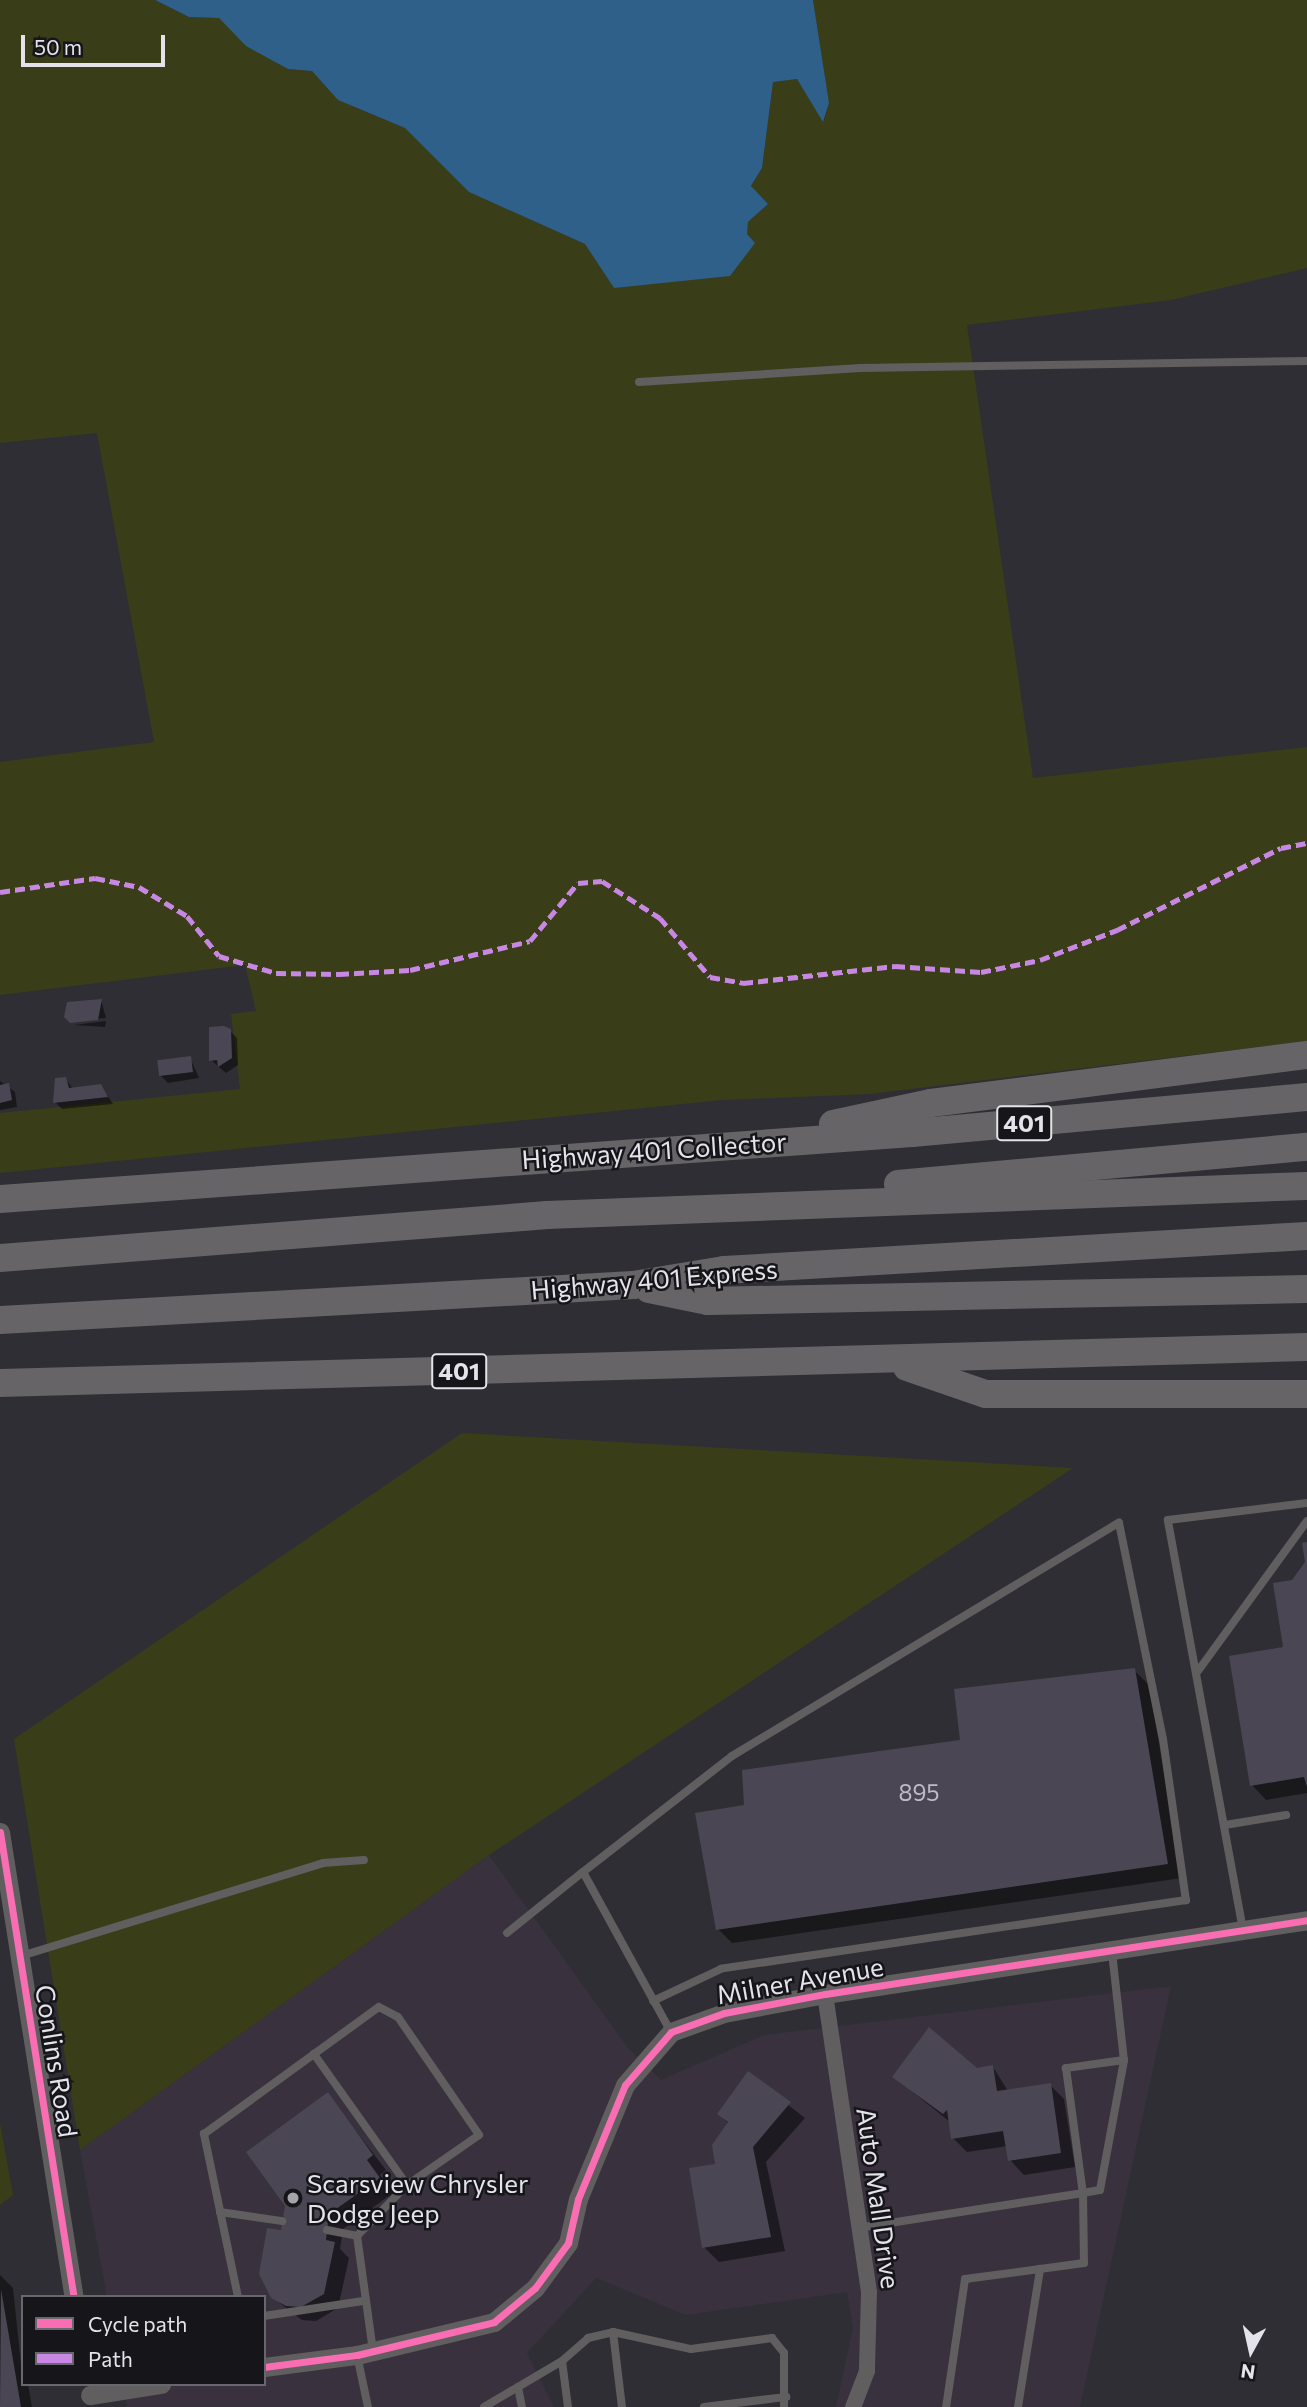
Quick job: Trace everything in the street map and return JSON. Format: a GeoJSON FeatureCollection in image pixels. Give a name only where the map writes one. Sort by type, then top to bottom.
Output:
{"type":"FeatureCollection","features":[{"type":"Feature","properties":{"kind":"highway"},"geometry":{"type":"LineString","coordinates":[[741,1143],[931,1103],[1307,1055]]}},
{"type":"Feature","properties":{"kind":"highway","name":"Highway 401 Collector"},"geometry":{"type":"LineString","coordinates":[[0,1199],[1307,1097]]}},
{"type":"Feature","properties":{"kind":"highway"},"geometry":{"type":"LineString","coordinates":[[0,1258],[547,1215],[1307,1147]]}},
{"type":"Feature","properties":{"kind":"highway"},"geometry":{"type":"LineString","coordinates":[[547,1215],[1307,1186]]}},
{"type":"Feature","properties":{"kind":"highway","name":"Highway 401 Express"},"geometry":{"type":"LineString","coordinates":[[0,1320],[633,1285],[724,1270],[1307,1236]]}},
{"type":"Feature","properties":{"kind":"highway"},"geometry":{"type":"LineString","coordinates":[[633,1285],[708,1301],[1307,1289]]}},
{"type":"Feature","properties":{"kind":"highway","name":"401"},"geometry":{"type":"LineString","coordinates":[[0,1384],[1307,1347]]}},
{"type":"Feature","properties":{"kind":"highway"},"geometry":{"type":"LineString","coordinates":[[887,1360],[986,1394],[1307,1394]]}},
{"type":"Feature","properties":{"kind":"street","name":"Conlins Road"},"geometry":{"type":"LineString","coordinates":[[0,1832],[74,2295]]}},
{"type":"Feature","properties":{"kind":"street","name":"Milner Avenue"},"geometry":{"type":"LineString","coordinates":[[266,2367],[365,2353],[494,2322],[536,2288],[568,2243],[582,2188],[625,2085],[671,2032],[724,2013],[825,1994],[1307,1920]]}},
{"type":"Feature","properties":{"kind":"street","name":"Auto Mall Drive"},"geometry":{"type":"LineString","coordinates":[[825,1994],[869,2292],[867,2371],[853,2407]]}},
{"type":"Feature","properties":{"kind":"street"},"geometry":{"type":"LineString","coordinates":[[90,2395],[148,2386]]}},
{"type":"Feature","properties":{"kind":"lane"},"geometry":{"type":"LineString","coordinates":[[639,382],[861,368],[1307,361]]}},
{"type":"Feature","properties":{"kind":"lane"},"geometry":{"type":"LineString","coordinates":[[1243,1930],[1198,1671],[1168,1520],[1307,1503]]}},
{"type":"Feature","properties":{"kind":"lane"},"geometry":{"type":"LineString","coordinates":[[1198,1671],[1307,1521]]}},
{"type":"Feature","properties":{"kind":"lane"},"geometry":{"type":"LineString","coordinates":[[507,1933],[732,1756],[1119,1523],[1163,1739],[1186,1900],[721,1969],[653,2001]]}},
{"type":"Feature","properties":{"kind":"lane"},"geometry":{"type":"LineString","coordinates":[[1225,1825],[1286,1815]]}},
{"type":"Feature","properties":{"kind":"lane"},"geometry":{"type":"LineString","coordinates":[[20,1957],[323,1863],[365,1860]]}},
{"type":"Feature","properties":{"kind":"lane"},"geometry":{"type":"LineString","coordinates":[[583,1872],[671,2032]]}},
{"type":"Feature","properties":{"kind":"lane"},"geometry":{"type":"LineString","coordinates":[[858,2228],[1100,2190],[1124,2060],[1112,1952]]}},
{"type":"Feature","properties":{"kind":"lane"},"geometry":{"type":"LineString","coordinates":[[238,2295],[204,2134],[379,2007],[398,2017],[478,2135],[407,2185],[357,2236],[368,2407]]}},
{"type":"Feature","properties":{"kind":"lane"},"geometry":{"type":"LineString","coordinates":[[314,2054],[407,2185]]}},
{"type":"Feature","properties":{"kind":"lane"},"geometry":{"type":"LineString","coordinates":[[946,2407],[965,2279],[1084,2263],[1083,2193],[1066,2068],[1124,2060]]}},
{"type":"Feature","properties":{"kind":"lane"},"geometry":{"type":"LineString","coordinates":[[220,2212],[282,2221]]}},
{"type":"Feature","properties":{"kind":"lane"},"geometry":{"type":"LineString","coordinates":[[327,2230],[357,2236]]}},
{"type":"Feature","properties":{"kind":"lane"},"geometry":{"type":"LineString","coordinates":[[1018,2407],[1040,2269]]}},
{"type":"Feature","properties":{"kind":"lane"},"geometry":{"type":"LineString","coordinates":[[266,2316],[363,2301]]}},
{"type":"Feature","properties":{"kind":"lane"},"geometry":{"type":"LineString","coordinates":[[612,2332],[622,2407]]}},
{"type":"Feature","properties":{"kind":"lane"},"geometry":{"type":"LineString","coordinates":[[484,2407],[562,2361],[588,2338],[612,2332],[691,2349],[772,2338],[785,2353],[785,2402],[704,2407]]}},
{"type":"Feature","properties":{"kind":"lane"},"geometry":{"type":"LineString","coordinates":[[562,2361],[568,2407]]}},
{"type":"Feature","properties":{"kind":"lane"},"geometry":{"type":"LineString","coordinates":[[518,2387],[522,2407]]}},
{"type":"Feature","properties":{"kind":"shaded area"},"geometry":{"type":"Polygon","coordinates":[[[489,1855],[628,2048],[661,2080],[764,2035],[1171,1986],[1080,2407],[836,2407],[853,2328],[847,2292],[686,2315],[596,2278],[527,2353],[554,2407],[127,2407],[123,2386],[266,2386],[266,2295],[107,2295],[80,2150],[489,1855]]]}},
{"type":"Feature","properties":{"kind":"green space"},"geometry":{"type":"Polygon","coordinates":[[[0,0],[155,0],[189,17],[219,18],[247,46],[288,69],[312,71],[338,100],[405,128],[469,192],[585,244],[614,288],[655,282],[755,243],[746,234],[748,222],[768,204],[751,187],[762,168],[773,81],[797,79],[824,121],[829,104],[813,0],[1307,0],[1307,268],[1171,300],[967,325],[1033,778],[1307,747],[1307,1041],[870,1094],[722,1100],[0,1173],[0,1113],[240,1089],[231,1014],[256,1011],[245,965],[0,995],[0,762],[154,742],[97,433],[0,443],[0,0]]]}},
{"type":"Feature","properties":{"kind":"green space"},"geometry":{"type":"Polygon","coordinates":[[[462,1433],[1073,1468],[489,1855],[80,2150],[14,1739],[462,1433]]]}},
{"type":"Feature","properties":{"kind":"green space"},"geometry":{"type":"Polygon","coordinates":[[[0,2123],[13,2195],[0,2205],[0,2123]]]}},
{"type":"Feature","properties":{"kind":"water"},"geometry":{"type":"Polygon","coordinates":[[[155,0],[813,0],[829,103],[823,122],[797,79],[773,82],[762,168],[751,186],[768,204],[748,222],[747,234],[755,243],[730,276],[614,288],[585,244],[469,192],[405,128],[338,100],[312,71],[288,69],[246,46],[219,18],[189,17],[155,0]]]}},
{"type":"Feature","properties":{"kind":"building"},"geometry":{"type":"Polygon","coordinates":[[[102,999],[98,1020],[70,1023],[64,1017],[67,1002],[102,999]]]}},
{"type":"Feature","properties":{"kind":"building"},"geometry":{"type":"Polygon","coordinates":[[[224,1026],[231,1029],[232,1058],[218,1067],[217,1060],[209,1061],[209,1027],[224,1026]]]}},
{"type":"Feature","properties":{"kind":"building"},"geometry":{"type":"Polygon","coordinates":[[[191,1056],[193,1072],[159,1076],[157,1060],[191,1056]]]}},
{"type":"Feature","properties":{"kind":"building"},"geometry":{"type":"Polygon","coordinates":[[[66,1077],[69,1088],[101,1084],[108,1097],[53,1103],[55,1078],[66,1077]]]}},
{"type":"Feature","properties":{"kind":"building"},"geometry":{"type":"Polygon","coordinates":[[[9,1083],[12,1100],[0,1103],[0,1085],[9,1083]]]}},
{"type":"Feature","properties":{"kind":"building"},"geometry":{"type":"Polygon","coordinates":[[[1307,1542],[1307,1787],[1304,1777],[1250,1786],[1229,1656],[1283,1647],[1273,1583],[1292,1580],[1305,1562],[1302,1543],[1307,1542]]]}},
{"type":"Feature","properties":{"kind":"building"},"geometry":{"type":"Polygon","coordinates":[[[1135,1668],[1168,1864],[716,1930],[695,1813],[744,1805],[742,1770],[960,1740],[954,1689],[1135,1668]]]}},
{"type":"Feature","properties":{"kind":"building"},"geometry":{"type":"Polygon","coordinates":[[[929,2027],[977,2068],[993,2065],[997,2091],[1051,2083],[1061,2153],[1008,2161],[1003,2131],[951,2139],[947,2110],[943,2114],[892,2077],[929,2027]]]}},
{"type":"Feature","properties":{"kind":"building"},"geometry":{"type":"Polygon","coordinates":[[[748,2071],[791,2102],[753,2147],[771,2237],[702,2248],[689,2168],[715,2164],[712,2145],[728,2122],[717,2114],[748,2071]]]}},
{"type":"Feature","properties":{"kind":"building"},"geometry":{"type":"Polygon","coordinates":[[[328,2092],[373,2155],[367,2160],[380,2178],[329,2214],[326,2240],[335,2242],[324,2294],[301,2307],[286,2306],[271,2298],[259,2274],[267,2228],[281,2230],[285,2206],[246,2152],[328,2092]]]}},
{"type":"Feature","properties":{"kind":"building"},"geometry":{"type":"Polygon","coordinates":[[[1,2289],[21,2407],[0,2407],[1,2289]]]}},
{"type":"Feature","properties":{"kind":"marked path"},"geometry":{"type":"LineString","coordinates":[[0,892],[95,878],[139,887],[187,916],[219,956],[276,973],[339,974],[410,970],[530,941],[578,883],[602,881],[660,918],[710,977],[743,983],[895,966],[981,972],[1040,960],[1117,930],[1281,848],[1307,843]]}},
{"type":"Feature","properties":{"kind":"cycle path"},"geometry":{"type":"LineString","coordinates":[[0,1832],[74,2295]]}},
{"type":"Feature","properties":{"kind":"cycle path"},"geometry":{"type":"LineString","coordinates":[[266,2367],[357,2355],[494,2322],[535,2288],[568,2243],[578,2199],[625,2085],[671,2032],[724,2013],[825,1994],[1307,1920]]}},
{"type":"Feature","properties":{"kind":"place","name":"Scarsview Chrysler Dodge Jeep"},"geometry":{"type":"Point","coordinates":[293,2198]}}]}
